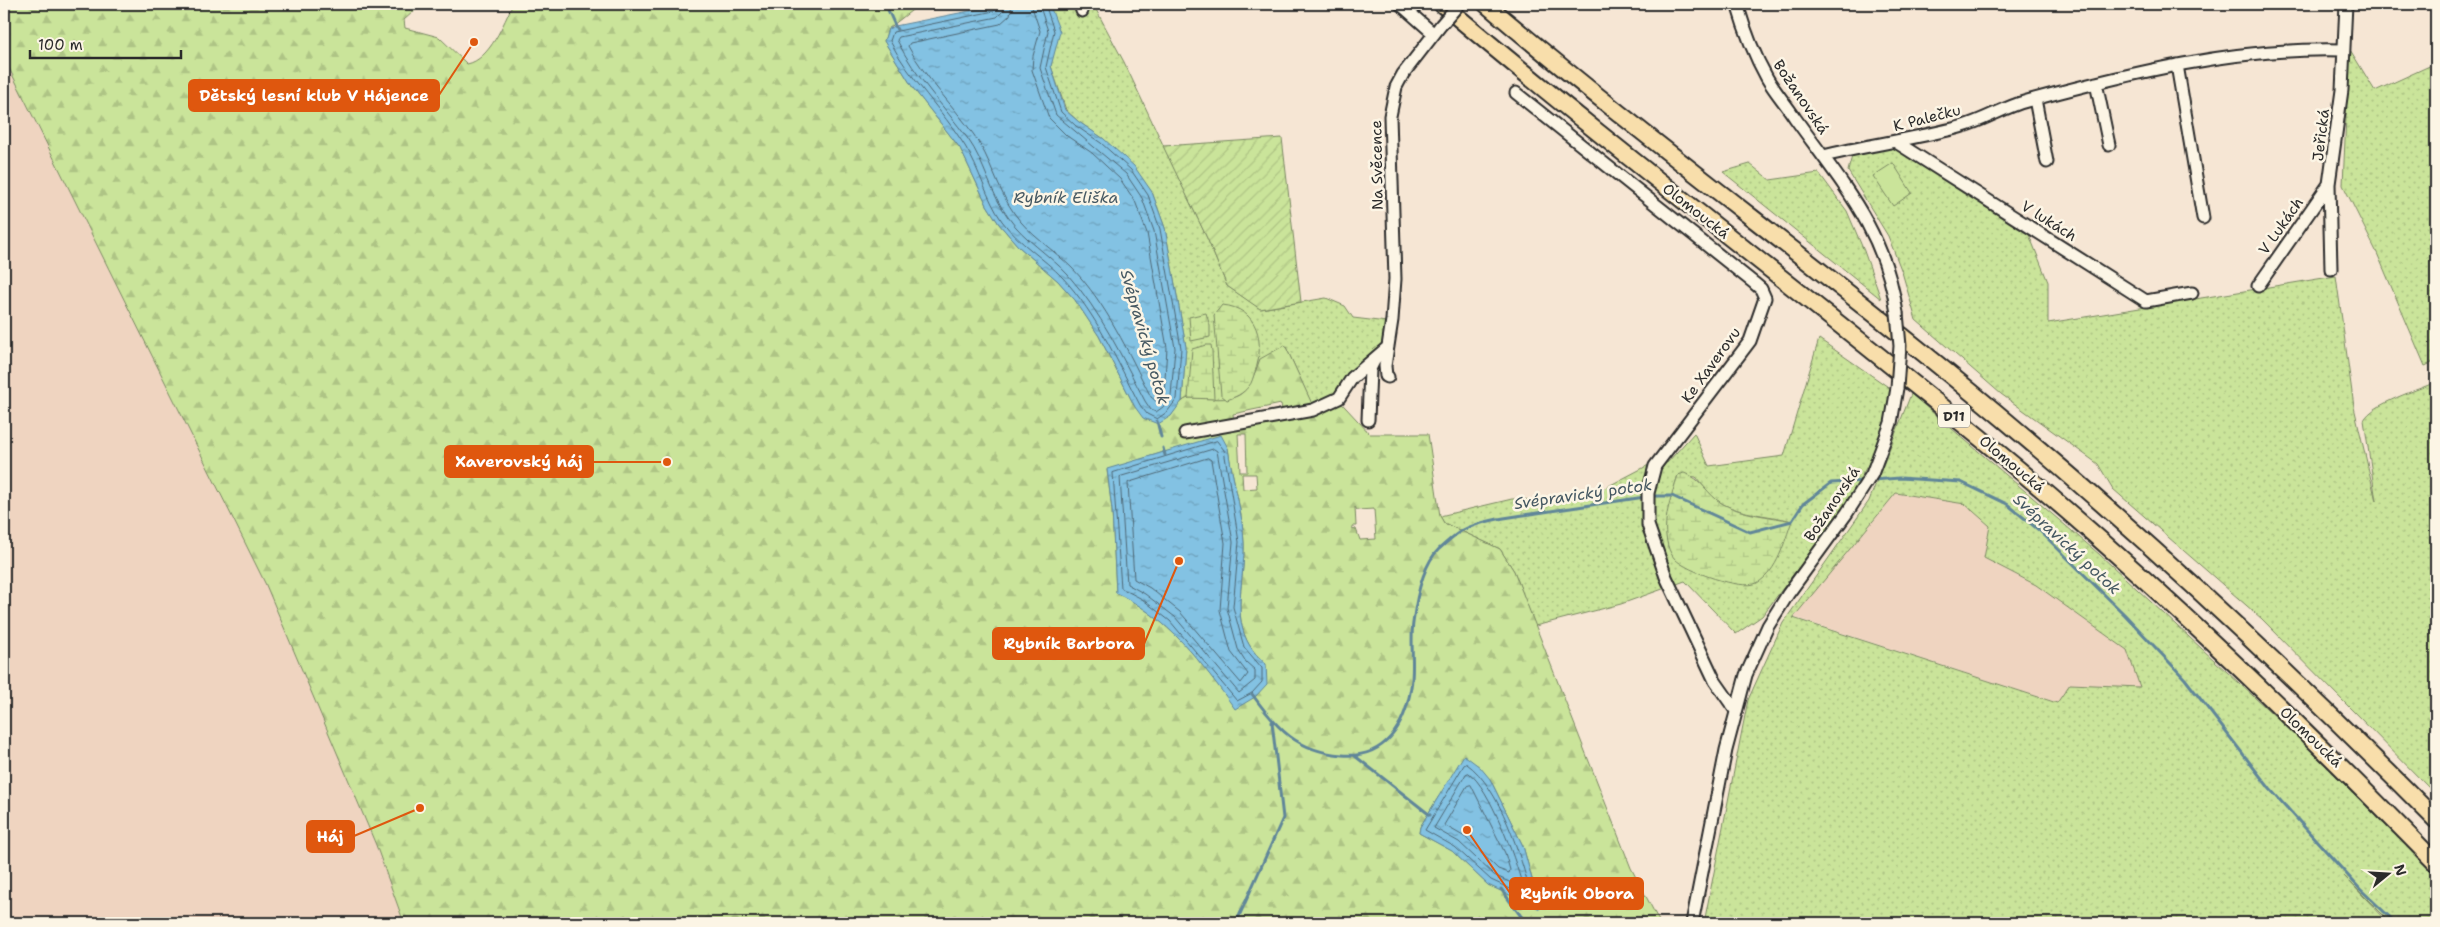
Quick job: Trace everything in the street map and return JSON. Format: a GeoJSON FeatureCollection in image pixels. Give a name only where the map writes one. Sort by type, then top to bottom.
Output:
{"type":"FeatureCollection","features":[{"type":"Feature","properties":{"kind":"highway","name":"Olomoucká"},"geometry":{"type":"LineString","coordinates":[[1442,4],[1588,124],[1861,341],[2019,470],[2145,578],[2258,685],[2436,863]]}},
{"type":"Feature","properties":{"kind":"highway","name":"Olomoucká"},"geometry":{"type":"LineString","coordinates":[[1486,4],[2038,447],[2161,554],[2283,668],[2436,820]]}},
{"type":"Feature","properties":{"kind":"street"},"geometry":{"type":"LineString","coordinates":[[1400,4],[1437,30]]}},
{"type":"Feature","properties":{"kind":"street","name":"Na Svěcence"},"geometry":{"type":"LineString","coordinates":[[1388,376],[1384,372],[1396,279],[1390,116],[1396,87],[1403,74],[1459,4]]}},
{"type":"Feature","properties":{"kind":"street","name":"Božanovská"},"geometry":{"type":"LineString","coordinates":[[1692,923],[1726,750],[1746,675],[1768,626],[1869,479],[1891,423],[1897,388],[1900,346],[1897,313],[1890,275],[1882,250],[1856,202],[1766,77],[1743,25],[1737,4]]}},
{"type":"Feature","properties":{"kind":"street","name":"Jeřická"},"geometry":{"type":"LineString","coordinates":[[2331,269],[2329,184],[2342,90],[2346,4]]}},
{"type":"Feature","properties":{"kind":"street","name":"K Palečku"},"geometry":{"type":"LineString","coordinates":[[1823,156],[1896,142],[1962,126],[2035,99],[2096,83],[2178,66],[2248,54],[2306,49],[2343,50]]}},
{"type":"Feature","properties":{"kind":"street"},"geometry":{"type":"LineString","coordinates":[[2178,66],[2203,218]]}},
{"type":"Feature","properties":{"kind":"street"},"geometry":{"type":"LineString","coordinates":[[2096,83],[2109,145]]}},
{"type":"Feature","properties":{"kind":"street","name":"Ke Xaverovu"},"geometry":{"type":"LineString","coordinates":[[1516,93],[1754,283],[1761,289],[1765,298],[1750,341],[1655,466],[1648,497],[1648,525],[1666,577],[1715,681],[1736,711]]}},
{"type":"Feature","properties":{"kind":"street"},"geometry":{"type":"LineString","coordinates":[[2035,99],[2048,162]]}},
{"type":"Feature","properties":{"kind":"street","name":"V lukách"},"geometry":{"type":"LineString","coordinates":[[1896,142],[2146,301],[2192,292]]}},
{"type":"Feature","properties":{"kind":"street","name":"V Lukách"},"geometry":{"type":"LineString","coordinates":[[2258,286],[2329,184]]}},
{"type":"Feature","properties":{"kind":"street"},"geometry":{"type":"LineString","coordinates":[[1185,433],[1313,410],[1339,398],[1352,378],[1388,347]]}},
{"type":"Feature","properties":{"kind":"street"},"geometry":{"type":"LineString","coordinates":[[1368,420],[1370,369],[1375,358]]}},
{"type":"Feature","properties":{"kind":"shaded area"},"geometry":{"type":"Polygon","coordinates":[[[4,58],[266,585],[376,845],[404,923],[4,923],[4,58]]]}},
{"type":"Feature","properties":{"kind":"shaded area"},"geometry":{"type":"Polygon","coordinates":[[[1896,493],[1965,504],[1990,526],[1984,558],[2036,585],[2127,650],[2140,687],[2070,684],[2058,703],[1793,617],[1896,493]]]}},
{"type":"Feature","properties":{"kind":"green space"},"geometry":{"type":"Polygon","coordinates":[[[4,4],[422,4],[404,20],[405,28],[439,37],[467,64],[475,61],[489,48],[501,30],[513,4],[937,4],[916,7],[888,29],[884,41],[913,88],[960,148],[987,205],[999,224],[1018,246],[1058,281],[1075,300],[1099,336],[1135,407],[1171,416],[1179,404],[1188,398],[1232,398],[1245,390],[1255,373],[1260,359],[1285,345],[1313,406],[1333,394],[1370,434],[1428,434],[1440,516],[1444,523],[1500,549],[1514,571],[1631,868],[1660,923],[404,923],[376,845],[266,585],[4,58],[4,4]],[[1281,404],[1233,414],[1234,424],[1283,415],[1281,404]],[[1238,434],[1240,472],[1247,472],[1246,434],[1238,434]],[[1228,448],[1164,452],[1107,470],[1112,510],[1116,593],[1135,603],[1168,628],[1197,658],[1235,708],[1266,664],[1253,651],[1245,637],[1241,623],[1240,608],[1244,543],[1240,508],[1228,448]],[[1242,474],[1243,489],[1257,488],[1256,474],[1242,474]],[[1355,507],[1356,526],[1352,526],[1352,528],[1356,529],[1360,540],[1376,539],[1374,509],[1357,510],[1355,507]],[[1490,779],[1439,796],[1420,827],[1419,833],[1452,851],[1488,885],[1540,908],[1523,846],[1490,779]]]}},
{"type":"Feature","properties":{"kind":"green space"},"geometry":{"type":"Polygon","coordinates":[[[1047,4],[1093,4],[1124,62],[1207,238],[1227,286],[1261,309],[1326,298],[1345,306],[1353,318],[1387,322],[1382,345],[1333,394],[1313,407],[1285,345],[1227,400],[1188,398],[1182,401],[1186,347],[1165,228],[1152,192],[1104,139],[1079,122],[1066,110],[1051,66],[1050,6],[1047,4]]]}},
{"type":"Feature","properties":{"kind":"green space"},"geometry":{"type":"Polygon","coordinates":[[[2349,48],[2375,91],[2436,63],[2436,361],[2425,366],[2377,253],[2343,185],[2349,48]]]}},
{"type":"Feature","properties":{"kind":"green space"},"geometry":{"type":"Polygon","coordinates":[[[1282,138],[1301,302],[1260,309],[1227,286],[1207,238],[1163,146],[1282,138]]]}},
{"type":"Feature","properties":{"kind":"green space"},"geometry":{"type":"Polygon","coordinates":[[[1896,147],[2028,232],[2048,282],[2048,323],[2336,276],[2354,407],[2376,501],[2364,420],[2369,414],[2386,403],[2436,382],[2436,795],[2262,619],[2113,489],[2098,464],[2001,394],[1916,320],[1902,272],[1888,236],[1848,171],[1852,156],[1896,147]]]}},
{"type":"Feature","properties":{"kind":"green space"},"geometry":{"type":"Polygon","coordinates":[[[1893,163],[1912,193],[1893,206],[1873,176],[1893,163]]]}},
{"type":"Feature","properties":{"kind":"green space"},"geometry":{"type":"Polygon","coordinates":[[[1750,164],[1770,180],[1819,173],[1847,211],[1881,299],[1723,172],[1750,164]]]}},
{"type":"Feature","properties":{"kind":"green space"},"geometry":{"type":"Polygon","coordinates":[[[1222,305],[1244,313],[1251,320],[1259,339],[1258,361],[1251,383],[1242,393],[1227,400],[1221,395],[1214,315],[1222,305]]]}},
{"type":"Feature","properties":{"kind":"green space"},"geometry":{"type":"Polygon","coordinates":[[[1206,313],[1210,326],[1210,337],[1191,341],[1189,317],[1206,313]]]}},
{"type":"Feature","properties":{"kind":"green space"},"geometry":{"type":"Polygon","coordinates":[[[1819,339],[1894,391],[1874,454],[1842,510],[1762,616],[1736,634],[1685,581],[1621,604],[1535,626],[1514,571],[1500,549],[1444,523],[1440,516],[1512,499],[1566,501],[1603,489],[1660,459],[1667,463],[1694,433],[1709,466],[1784,456],[1819,339]],[[1678,475],[1668,511],[1668,547],[1792,521],[1741,511],[1722,504],[1711,496],[1696,477],[1678,475]]]}},
{"type":"Feature","properties":{"kind":"green space"},"geometry":{"type":"Polygon","coordinates":[[[1211,345],[1212,351],[1214,399],[1188,398],[1192,349],[1211,345]]]}},
{"type":"Feature","properties":{"kind":"green space"},"geometry":{"type":"Polygon","coordinates":[[[1911,394],[2099,554],[2291,731],[2436,876],[2436,923],[2391,923],[2343,875],[2389,923],[1704,923],[1748,700],[1783,623],[1869,501],[1911,394]],[[1896,493],[1793,618],[2057,703],[2070,684],[2140,687],[2127,650],[2036,585],[1984,558],[1990,526],[1965,504],[1896,493]]]}},
{"type":"Feature","properties":{"kind":"green space"},"geometry":{"type":"Polygon","coordinates":[[[1684,473],[1696,479],[1712,496],[1731,508],[1792,521],[1775,564],[1764,578],[1757,583],[1750,585],[1739,584],[1714,578],[1690,569],[1673,556],[1668,548],[1666,519],[1678,475],[1684,473]]]}},
{"type":"Feature","properties":{"kind":"water","name":"Rybník Eliška"},"geometry":{"type":"Polygon","coordinates":[[[1004,4],[1047,4],[1050,6],[1060,32],[1051,66],[1065,110],[1104,139],[1134,166],[1152,192],[1165,228],[1186,347],[1182,401],[1171,416],[1158,424],[1143,418],[1135,407],[1099,336],[1075,300],[1058,281],[1018,246],[999,224],[987,205],[960,148],[913,88],[884,41],[888,29],[895,26],[1004,4]]]}},
{"type":"Feature","properties":{"kind":"water"},"geometry":{"type":"Polygon","coordinates":[[[1221,435],[1228,448],[1243,532],[1244,560],[1240,608],[1241,623],[1245,637],[1253,651],[1266,664],[1267,684],[1255,697],[1235,709],[1197,658],[1168,628],[1135,603],[1116,593],[1112,510],[1107,469],[1221,435]]]}},
{"type":"Feature","properties":{"kind":"water"},"geometry":{"type":"Polygon","coordinates":[[[1464,755],[1480,767],[1490,779],[1523,846],[1540,909],[1488,885],[1452,851],[1419,833],[1420,827],[1464,755]]]}},
{"type":"Feature","properties":{"kind":"waterway"},"geometry":{"type":"LineString","coordinates":[[891,4],[888,10],[897,30]]}},
{"type":"Feature","properties":{"kind":"waterway","name":"Svépravický potok"},"geometry":{"type":"LineString","coordinates":[[1157,421],[1161,437]]}},
{"type":"Feature","properties":{"kind":"waterway","name":"Svépravický potok"},"geometry":{"type":"LineString","coordinates":[[1163,448],[1165,455]]}},
{"type":"Feature","properties":{"kind":"waterway","name":"Svépravický potok"},"geometry":{"type":"LineString","coordinates":[[1873,480],[1900,478],[1961,482],[2007,504],[2040,531],[2125,615],[2185,679],[2270,789],[2360,889],[2396,923]]}},
{"type":"Feature","properties":{"kind":"waterway","name":"Svépravický potok"},"geometry":{"type":"LineString","coordinates":[[1652,496],[1672,496],[1750,532],[1792,521],[1803,504],[1831,483],[1864,481]]}},
{"type":"Feature","properties":{"kind":"waterway","name":"Svépravický potok"},"geometry":{"type":"LineString","coordinates":[[1252,694],[1280,728],[1300,743],[1312,749],[1342,755],[1357,755],[1370,752],[1381,746],[1390,737],[1404,715],[1412,679],[1412,631],[1418,594],[1428,564],[1439,549],[1463,530],[1490,521],[1645,497]]}},
{"type":"Feature","properties":{"kind":"waterway"},"geometry":{"type":"LineString","coordinates":[[1236,923],[1283,818],[1272,722]]}},
{"type":"Feature","properties":{"kind":"waterway"},"geometry":{"type":"LineString","coordinates":[[1355,756],[1430,815]]}},
{"type":"Feature","properties":{"kind":"waterway"},"geometry":{"type":"LineString","coordinates":[[1501,889],[1526,923]]}},
{"type":"Feature","properties":{"kind":"place","name":"Dětský lesní klub V Hájence"},"geometry":{"type":"Point","coordinates":[474,42]}},
{"type":"Feature","properties":{"kind":"place","name":"Xaverovský háj"},"geometry":{"type":"Point","coordinates":[667,462]}},
{"type":"Feature","properties":{"kind":"place","name":"Rybník Barbora"},"geometry":{"type":"Point","coordinates":[1179,561]}},
{"type":"Feature","properties":{"kind":"place","name":"Háj"},"geometry":{"type":"Point","coordinates":[420,808]}},
{"type":"Feature","properties":{"kind":"place","name":"Rybník Obora"},"geometry":{"type":"Point","coordinates":[1467,830]}}]}
